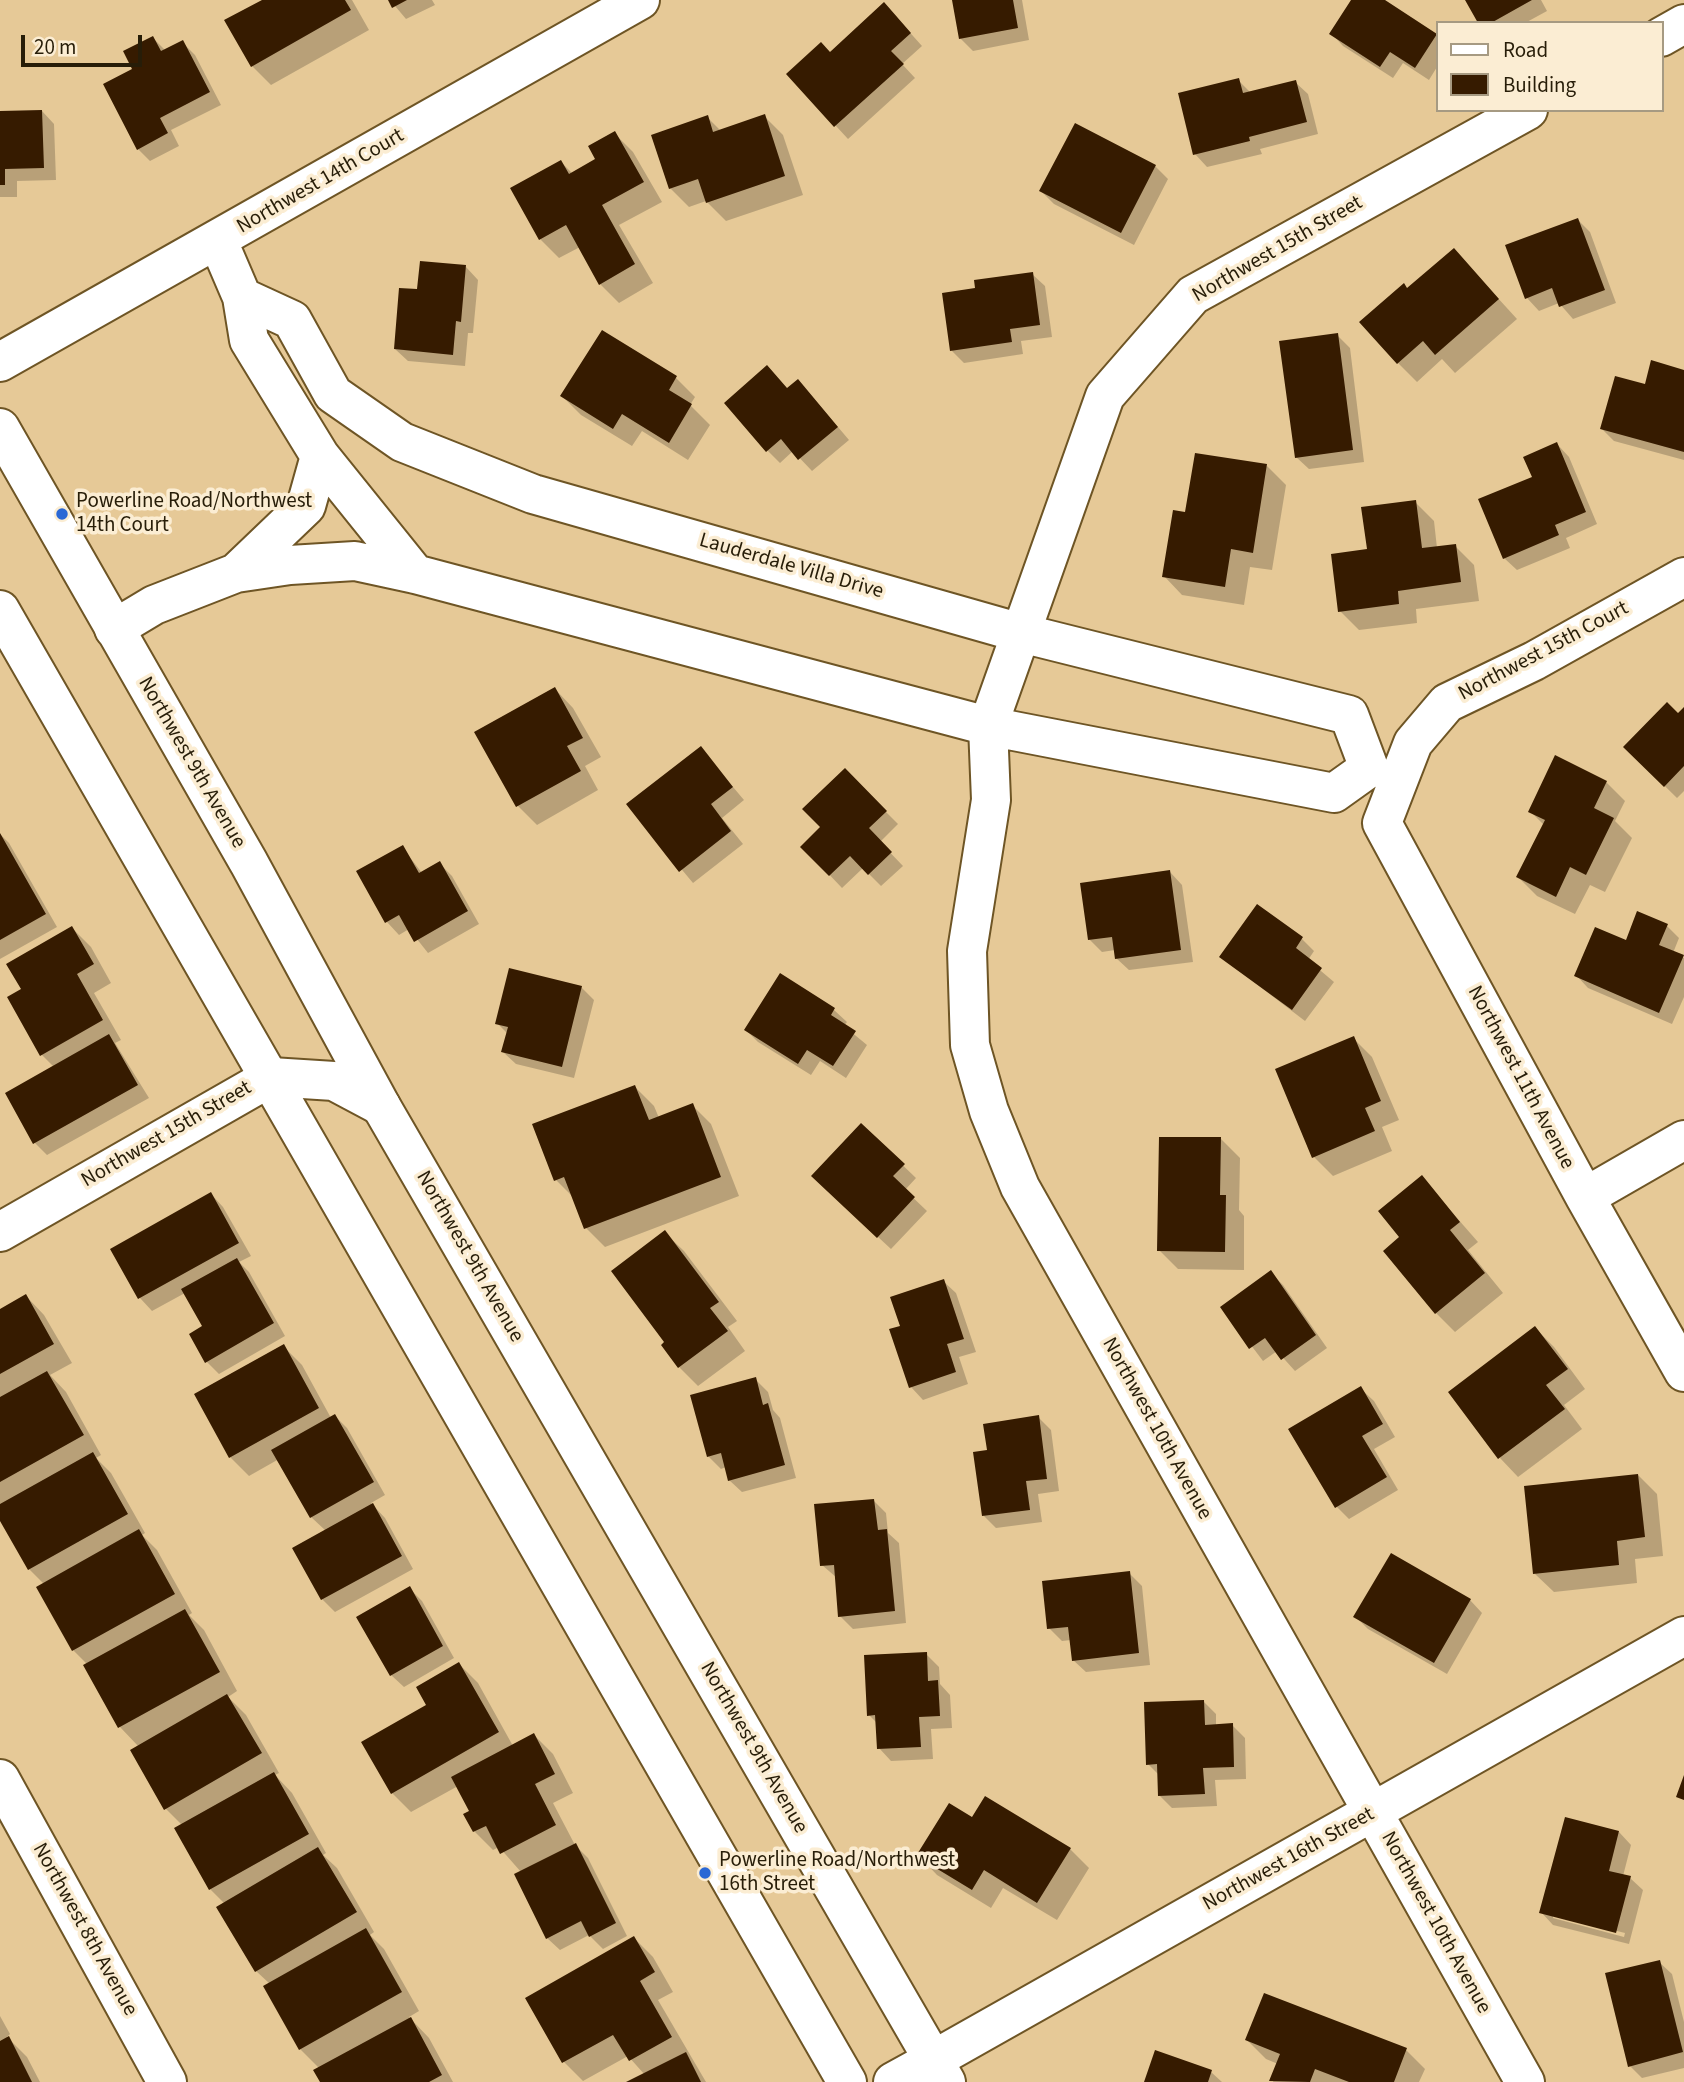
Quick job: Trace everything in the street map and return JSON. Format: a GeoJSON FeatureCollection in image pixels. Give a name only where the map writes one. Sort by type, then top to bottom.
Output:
{"type":"FeatureCollection","features":[{"type":"Feature","properties":{"kind":"street","name":"Northwest 14th Court"},"geometry":{"type":"LineString","coordinates":[[0,362],[640,0]]}},
{"type":"Feature","properties":{"kind":"street"},"geometry":{"type":"LineString","coordinates":[[1663,36],[1684,24]]}},
{"type":"Feature","properties":{"kind":"street","name":"Northwest 15th Street"},"geometry":{"type":"LineString","coordinates":[[988,726],[1105,396],[1193,295],[1524,112]]}},
{"type":"Feature","properties":{"kind":"street"},"geometry":{"type":"LineString","coordinates":[[218,241],[242,297],[249,340],[320,456],[415,574]]}},
{"type":"Feature","properties":{"kind":"street","name":"Lauderdale Villa Drive"},"geometry":{"type":"LineString","coordinates":[[242,297],[292,320],[333,394],[402,442],[533,494],[1021,633],[1349,715],[1383,773]]}},
{"type":"Feature","properties":{"kind":"street","name":"Northwest 9th Avenue"},"geometry":{"type":"LineString","coordinates":[[0,428],[249,863],[381,1106],[939,2071]]}},
{"type":"Feature","properties":{"kind":"street"},"geometry":{"type":"LineString","coordinates":[[236,573],[306,506],[320,456]]}},
{"type":"Feature","properties":{"kind":"street"},"geometry":{"type":"LineString","coordinates":[[114,629],[154,606],[236,573],[290,565],[355,561],[415,574],[988,726],[1334,793],[1383,773]]}},
{"type":"Feature","properties":{"kind":"street","name":"Northwest 15th Court"},"geometry":{"type":"LineString","coordinates":[[1383,773],[1447,703],[1534,661],[1684,577]]}},
{"type":"Feature","properties":{"kind":"street"},"geometry":{"type":"LineString","coordinates":[[0,610],[847,2082]]}},
{"type":"Feature","properties":{"kind":"street","name":"Northwest 10th Avenue"},"geometry":{"type":"LineString","coordinates":[[988,726],[991,800],[967,951],[970,1045],[989,1111],[1020,1187],[1525,2082]]}},
{"type":"Feature","properties":{"kind":"street","name":"Northwest 11th Avenue"},"geometry":{"type":"LineString","coordinates":[[1383,773],[1382,823],[1585,1197],[1684,1371]]}},
{"type":"Feature","properties":{"kind":"street","name":"Northwest 15th Street"},"geometry":{"type":"LineString","coordinates":[[0,1231],[271,1077],[334,1082],[381,1106]]}},
{"type":"Feature","properties":{"kind":"street"},"geometry":{"type":"LineString","coordinates":[[1585,1197],[1684,1140]]}},
{"type":"Feature","properties":{"kind":"street","name":"Northwest 16th Street"},"geometry":{"type":"LineString","coordinates":[[892,2082],[939,2071],[1373,1812],[1684,1636]]}},
{"type":"Feature","properties":{"kind":"street","name":"Northwest 8th Avenue"},"geometry":{"type":"LineString","coordinates":[[0,1779],[167,2082]]}},
{"type":"Feature","properties":{"kind":"building"},"geometry":{"type":"Polygon","coordinates":[[[262,0],[345,0],[351,10],[251,67],[224,20],[262,0]]]}},
{"type":"Feature","properties":{"kind":"building"},"geometry":{"type":"Polygon","coordinates":[[[388,0],[407,0],[392,8],[388,0]]]}},
{"type":"Feature","properties":{"kind":"building"},"geometry":{"type":"Polygon","coordinates":[[[952,0],[1013,0],[1018,28],[959,39],[952,0]]]}},
{"type":"Feature","properties":{"kind":"building"},"geometry":{"type":"Polygon","coordinates":[[[1351,0],[1385,0],[1436,36],[1415,68],[1390,52],[1380,67],[1329,34],[1351,0]]]}},
{"type":"Feature","properties":{"kind":"building"},"geometry":{"type":"Polygon","coordinates":[[[1465,0],[1532,0],[1495,21],[1477,21],[1465,0]]]}},
{"type":"Feature","properties":{"kind":"building"},"geometry":{"type":"Polygon","coordinates":[[[884,2],[911,33],[891,51],[904,64],[834,127],[786,74],[821,42],[830,52],[884,2]]]}},
{"type":"Feature","properties":{"kind":"building"},"geometry":{"type":"Polygon","coordinates":[[[153,36],[161,51],[183,40],[210,92],[160,118],[168,133],[137,150],[103,84],[132,69],[123,51],[153,36]]]}},
{"type":"Feature","properties":{"kind":"building"},"geometry":{"type":"Polygon","coordinates":[[[1239,78],[1243,93],[1296,80],[1307,122],[1249,137],[1250,141],[1193,155],[1178,93],[1239,78]]]}},
{"type":"Feature","properties":{"kind":"building"},"geometry":{"type":"Polygon","coordinates":[[[42,110],[44,168],[5,169],[5,185],[0,185],[0,111],[42,110]]]}},
{"type":"Feature","properties":{"kind":"building"},"geometry":{"type":"Polygon","coordinates":[[[765,114],[785,176],[706,203],[698,179],[669,189],[651,135],[708,115],[713,132],[765,114]]]}},
{"type":"Feature","properties":{"kind":"building"},"geometry":{"type":"Polygon","coordinates":[[[1075,123],[1156,165],[1121,233],[1039,191],[1075,123]]]}},
{"type":"Feature","properties":{"kind":"building"},"geometry":{"type":"Polygon","coordinates":[[[615,131],[644,182],[602,205],[635,264],[599,285],[566,225],[539,240],[510,188],[561,160],[569,174],[595,159],[588,146],[615,131]]]}},
{"type":"Feature","properties":{"kind":"building"},"geometry":{"type":"Polygon","coordinates":[[[1578,218],[1605,290],[1559,307],[1552,288],[1525,299],[1505,245],[1578,218]]]}},
{"type":"Feature","properties":{"kind":"building"},"geometry":{"type":"Polygon","coordinates":[[[1454,248],[1499,299],[1435,355],[1423,341],[1397,364],[1359,322],[1404,283],[1407,288],[1454,248]]]}},
{"type":"Feature","properties":{"kind":"building"},"geometry":{"type":"Polygon","coordinates":[[[420,261],[466,265],[461,322],[456,321],[453,355],[394,349],[399,288],[417,289],[420,261]]]}},
{"type":"Feature","properties":{"kind":"building"},"geometry":{"type":"Polygon","coordinates":[[[1033,272],[1040,325],[1010,329],[1012,342],[950,351],[942,293],[975,288],[974,280],[1033,272]]]}},
{"type":"Feature","properties":{"kind":"building"},"geometry":{"type":"Polygon","coordinates":[[[602,330],[677,376],[669,390],[692,404],[669,443],[622,414],[613,429],[560,396],[602,330]]]}},
{"type":"Feature","properties":{"kind":"building"},"geometry":{"type":"Polygon","coordinates":[[[1338,333],[1353,450],[1295,458],[1279,341],[1338,333]]]}},
{"type":"Feature","properties":{"kind":"building"},"geometry":{"type":"Polygon","coordinates":[[[1651,360],[1684,370],[1684,452],[1600,429],[1615,376],[1645,384],[1651,360]]]}},
{"type":"Feature","properties":{"kind":"building"},"geometry":{"type":"Polygon","coordinates":[[[767,365],[787,388],[798,379],[838,427],[798,460],[781,439],[766,452],[724,403],[767,365]]]}},
{"type":"Feature","properties":{"kind":"building"},"geometry":{"type":"Polygon","coordinates":[[[1557,442],[1586,512],[1555,525],[1559,535],[1503,559],[1478,499],[1532,477],[1523,457],[1557,442]]]}},
{"type":"Feature","properties":{"kind":"building"},"geometry":{"type":"Polygon","coordinates":[[[1195,453],[1267,464],[1253,553],[1231,549],[1225,587],[1162,577],[1173,510],[1185,512],[1195,453]]]}},
{"type":"Feature","properties":{"kind":"building"},"geometry":{"type":"Polygon","coordinates":[[[1416,500],[1422,548],[1456,544],[1461,582],[1398,591],[1399,604],[1338,612],[1331,554],[1367,549],[1361,507],[1416,500]]]}},
{"type":"Feature","properties":{"kind":"building"},"geometry":{"type":"Polygon","coordinates":[[[555,687],[583,738],[567,746],[581,771],[516,807],[474,732],[555,687]]]}},
{"type":"Feature","properties":{"kind":"building"},"geometry":{"type":"Polygon","coordinates":[[[1667,702],[1678,713],[1684,707],[1684,766],[1664,787],[1623,747],[1667,702]]]}},
{"type":"Feature","properties":{"kind":"building"},"geometry":{"type":"Polygon","coordinates":[[[701,746],[733,787],[711,804],[731,831],[679,872],[626,804],[701,746]]]}},
{"type":"Feature","properties":{"kind":"building"},"geometry":{"type":"Polygon","coordinates":[[[1555,755],[1607,781],[1594,808],[1614,818],[1586,875],[1570,867],[1556,897],[1516,877],[1545,820],[1528,812],[1555,755]]]}},
{"type":"Feature","properties":{"kind":"building"},"geometry":{"type":"Polygon","coordinates":[[[845,768],[887,811],[869,828],[892,852],[868,875],[850,856],[829,876],[800,847],[820,827],[802,809],[845,768]]]}},
{"type":"Feature","properties":{"kind":"building"},"geometry":{"type":"Polygon","coordinates":[[[0,833],[46,914],[0,940],[0,833]]]}},
{"type":"Feature","properties":{"kind":"building"},"geometry":{"type":"Polygon","coordinates":[[[403,845],[419,873],[440,861],[468,911],[414,942],[399,915],[385,923],[356,871],[403,845]]]}},
{"type":"Feature","properties":{"kind":"building"},"geometry":{"type":"Polygon","coordinates":[[[1170,870],[1181,950],[1115,959],[1112,937],[1088,940],[1080,883],[1170,870]]]}},
{"type":"Feature","properties":{"kind":"building"},"geometry":{"type":"Polygon","coordinates":[[[1257,904],[1303,937],[1296,948],[1322,968],[1292,1010],[1219,957],[1257,904]]]}},
{"type":"Feature","properties":{"kind":"building"},"geometry":{"type":"Polygon","coordinates":[[[1637,911],[1668,924],[1659,945],[1684,955],[1659,1013],[1574,976],[1595,927],[1626,940],[1637,911]]]}},
{"type":"Feature","properties":{"kind":"building"},"geometry":{"type":"Polygon","coordinates":[[[72,926],[94,964],[77,974],[103,1020],[40,1056],[7,997],[21,989],[6,964],[72,926]]]}},
{"type":"Feature","properties":{"kind":"building"},"geometry":{"type":"Polygon","coordinates":[[[509,968],[582,986],[562,1067],[501,1052],[508,1027],[495,1024],[509,968]]]}},
{"type":"Feature","properties":{"kind":"building"},"geometry":{"type":"Polygon","coordinates":[[[780,973],[835,1008],[831,1015],[856,1031],[833,1066],[807,1050],[798,1064],[744,1030],[780,973]]]}},
{"type":"Feature","properties":{"kind":"building"},"geometry":{"type":"Polygon","coordinates":[[[109,1034],[138,1085],[33,1144],[5,1093],[109,1034]]]}},
{"type":"Feature","properties":{"kind":"building"},"geometry":{"type":"Polygon","coordinates":[[[1354,1036],[1381,1101],[1365,1108],[1375,1131],[1312,1158],[1275,1069],[1354,1036]]]}},
{"type":"Feature","properties":{"kind":"building"},"geometry":{"type":"Polygon","coordinates":[[[635,1085],[649,1120],[693,1103],[721,1177],[584,1229],[564,1177],[554,1181],[532,1124],[635,1085]]]}},
{"type":"Feature","properties":{"kind":"building"},"geometry":{"type":"Polygon","coordinates":[[[861,1123],[905,1164],[893,1176],[915,1197],[877,1238],[811,1176],[861,1123]]]}},
{"type":"Feature","properties":{"kind":"building"},"geometry":{"type":"Polygon","coordinates":[[[1159,1137],[1221,1137],[1220,1195],[1226,1195],[1225,1252],[1157,1251],[1159,1137]]]}},
{"type":"Feature","properties":{"kind":"building"},"geometry":{"type":"Polygon","coordinates":[[[1422,1175],[1460,1222],[1450,1230],[1485,1273],[1435,1314],[1383,1251],[1399,1237],[1378,1211],[1422,1175]]]}},
{"type":"Feature","properties":{"kind":"building"},"geometry":{"type":"Polygon","coordinates":[[[211,1192],[239,1243],[138,1299],[110,1249],[211,1192]]]}},
{"type":"Feature","properties":{"kind":"building"},"geometry":{"type":"Polygon","coordinates":[[[665,1230],[719,1302],[710,1308],[728,1331],[678,1368],[661,1345],[664,1342],[611,1271],[665,1230]]]}},
{"type":"Feature","properties":{"kind":"building"},"geometry":{"type":"Polygon","coordinates":[[[237,1258],[274,1323],[205,1363],[189,1334],[202,1326],[181,1289],[237,1258]]]}},
{"type":"Feature","properties":{"kind":"building"},"geometry":{"type":"Polygon","coordinates":[[[1271,1270],[1316,1335],[1281,1360],[1265,1338],[1249,1349],[1220,1307],[1271,1270]]]}},
{"type":"Feature","properties":{"kind":"building"},"geometry":{"type":"Polygon","coordinates":[[[944,1279],[964,1339],[947,1344],[956,1372],[909,1388],[889,1329],[900,1326],[890,1297],[944,1279]]]}},
{"type":"Feature","properties":{"kind":"building"},"geometry":{"type":"Polygon","coordinates":[[[26,1294],[54,1344],[0,1374],[0,1309],[26,1294]]]}},
{"type":"Feature","properties":{"kind":"building"},"geometry":{"type":"Polygon","coordinates":[[[1535,1326],[1568,1369],[1546,1385],[1565,1409],[1498,1459],[1448,1392],[1535,1326]]]}},
{"type":"Feature","properties":{"kind":"building"},"geometry":{"type":"Polygon","coordinates":[[[284,1344],[319,1408],[229,1458],[194,1394],[284,1344]]]}},
{"type":"Feature","properties":{"kind":"building"},"geometry":{"type":"Polygon","coordinates":[[[47,1371],[84,1435],[0,1482],[0,1397],[47,1371]]]}},
{"type":"Feature","properties":{"kind":"building"},"geometry":{"type":"Polygon","coordinates":[[[756,1377],[763,1405],[768,1403],[785,1465],[728,1481],[721,1453],[707,1457],[690,1395],[756,1377]]]}},
{"type":"Feature","properties":{"kind":"building"},"geometry":{"type":"Polygon","coordinates":[[[1361,1386],[1383,1424],[1362,1436],[1387,1477],[1335,1508],[1288,1429],[1361,1386]]]}},
{"type":"Feature","properties":{"kind":"building"},"geometry":{"type":"Polygon","coordinates":[[[335,1414],[374,1482],[310,1518],[271,1450],[335,1414]]]}},
{"type":"Feature","properties":{"kind":"building"},"geometry":{"type":"Polygon","coordinates":[[[1039,1415],[1047,1479],[1026,1481],[1030,1510],[982,1516],[973,1452],[987,1450],[983,1424],[1039,1415]]]}},
{"type":"Feature","properties":{"kind":"building"},"geometry":{"type":"Polygon","coordinates":[[[93,1452],[128,1514],[28,1570],[0,1521],[0,1504],[93,1452]]]}},
{"type":"Feature","properties":{"kind":"building"},"geometry":{"type":"Polygon","coordinates":[[[1638,1474],[1645,1537],[1617,1541],[1619,1565],[1533,1574],[1524,1486],[1638,1474]]]}},
{"type":"Feature","properties":{"kind":"building"},"geometry":{"type":"Polygon","coordinates":[[[874,1499],[878,1530],[887,1529],[895,1611],[838,1617],[834,1565],[820,1566],[814,1504],[874,1499]]]}},
{"type":"Feature","properties":{"kind":"building"},"geometry":{"type":"Polygon","coordinates":[[[373,1503],[402,1556],[321,1600],[292,1548],[373,1503]]]}},
{"type":"Feature","properties":{"kind":"building"},"geometry":{"type":"Polygon","coordinates":[[[139,1529],[175,1594],[72,1651],[36,1587],[139,1529]]]}},
{"type":"Feature","properties":{"kind":"building"},"geometry":{"type":"Polygon","coordinates":[[[1391,1553],[1471,1599],[1434,1663],[1353,1617],[1391,1553]]]}},
{"type":"Feature","properties":{"kind":"building"},"geometry":{"type":"Polygon","coordinates":[[[1130,1571],[1139,1653],[1072,1661],[1068,1627],[1047,1629],[1042,1581],[1130,1571]]]}},
{"type":"Feature","properties":{"kind":"building"},"geometry":{"type":"Polygon","coordinates":[[[410,1586],[443,1646],[390,1676],[356,1617],[410,1586]]]}},
{"type":"Feature","properties":{"kind":"building"},"geometry":{"type":"Polygon","coordinates":[[[185,1609],[220,1672],[118,1728],[83,1665],[185,1609]]]}},
{"type":"Feature","properties":{"kind":"building"},"geometry":{"type":"Polygon","coordinates":[[[927,1652],[928,1681],[938,1680],[940,1716],[919,1717],[921,1747],[877,1749],[875,1715],[867,1716],[864,1655],[927,1652]]]}},
{"type":"Feature","properties":{"kind":"building"},"geometry":{"type":"Polygon","coordinates":[[[459,1662],[499,1732],[391,1794],[361,1742],[426,1705],[416,1687],[459,1662]]]}},
{"type":"Feature","properties":{"kind":"building"},"geometry":{"type":"Polygon","coordinates":[[[227,1694],[262,1753],[164,1810],[130,1750],[227,1694]]]}},
{"type":"Feature","properties":{"kind":"building"},"geometry":{"type":"Polygon","coordinates":[[[1204,1700],[1205,1725],[1233,1723],[1234,1767],[1203,1768],[1205,1794],[1158,1796],[1157,1764],[1146,1765],[1144,1702],[1204,1700]]]}},
{"type":"Feature","properties":{"kind":"building"},"geometry":{"type":"Polygon","coordinates":[[[534,1733],[555,1774],[535,1784],[556,1825],[500,1854],[486,1826],[473,1832],[463,1814],[469,1811],[451,1777],[534,1733]]]}},
{"type":"Feature","properties":{"kind":"building"},"geometry":{"type":"Polygon","coordinates":[[[274,1772],[309,1834],[209,1890],[174,1828],[274,1772]]]}},
{"type":"Feature","properties":{"kind":"building"},"geometry":{"type":"Polygon","coordinates":[[[1684,1775],[1684,1800],[1676,1797],[1684,1775]]]}},
{"type":"Feature","properties":{"kind":"building"},"geometry":{"type":"Polygon","coordinates":[[[985,1796],[1071,1848],[1037,1903],[984,1870],[972,1890],[916,1856],[949,1803],[972,1817],[985,1796]]]}},
{"type":"Feature","properties":{"kind":"building"},"geometry":{"type":"Polygon","coordinates":[[[1565,1817],[1619,1831],[1609,1871],[1631,1876],[1616,1933],[1539,1913],[1565,1817]]]}},
{"type":"Feature","properties":{"kind":"building"},"geometry":{"type":"Polygon","coordinates":[[[576,1843],[616,1923],[589,1937],[581,1921],[546,1939],[514,1874],[576,1843]]]}},
{"type":"Feature","properties":{"kind":"building"},"geometry":{"type":"Polygon","coordinates":[[[318,1847],[357,1912],[255,1972],[216,1907],[318,1847]]]}},
{"type":"Feature","properties":{"kind":"building"},"geometry":{"type":"Polygon","coordinates":[[[366,1928],[402,1992],[299,2050],[263,1986],[366,1928]]]}},
{"type":"Feature","properties":{"kind":"building"},"geometry":{"type":"Polygon","coordinates":[[[634,1936],[655,1972],[640,1981],[672,2037],[629,2061],[613,2035],[562,2063],[525,1998],[634,1936]]]}},
{"type":"Feature","properties":{"kind":"building"},"geometry":{"type":"Polygon","coordinates":[[[1660,1960],[1683,2052],[1628,2067],[1605,1973],[1660,1960]]]}},
{"type":"Feature","properties":{"kind":"building"},"geometry":{"type":"Polygon","coordinates":[[[1264,1993],[1407,2048],[1394,2082],[1349,2082],[1315,2069],[1310,2082],[1269,2081],[1280,2054],[1245,2040],[1264,1993]]]}},
{"type":"Feature","properties":{"kind":"building"},"geometry":{"type":"Polygon","coordinates":[[[411,2017],[442,2075],[429,2082],[320,2082],[313,2070],[411,2017]]]}},
{"type":"Feature","properties":{"kind":"building"},"geometry":{"type":"Polygon","coordinates":[[[9,2036],[32,2082],[0,2082],[0,2041],[9,2036]]]}},
{"type":"Feature","properties":{"kind":"building"},"geometry":{"type":"Polygon","coordinates":[[[1155,2050],[1212,2070],[1208,2082],[1144,2082],[1155,2050]]]}},
{"type":"Feature","properties":{"kind":"building"},"geometry":{"type":"Polygon","coordinates":[[[686,2052],[701,2082],[626,2082],[686,2052]]]}},
{"type":"Feature","properties":{"kind":"place","name":"Powerline Road/Northwest 14th Court"},"geometry":{"type":"Point","coordinates":[62,514]}},
{"type":"Feature","properties":{"kind":"place","name":"Powerline Road/Northwest 16th Street"},"geometry":{"type":"Point","coordinates":[705,1873]}}]}
